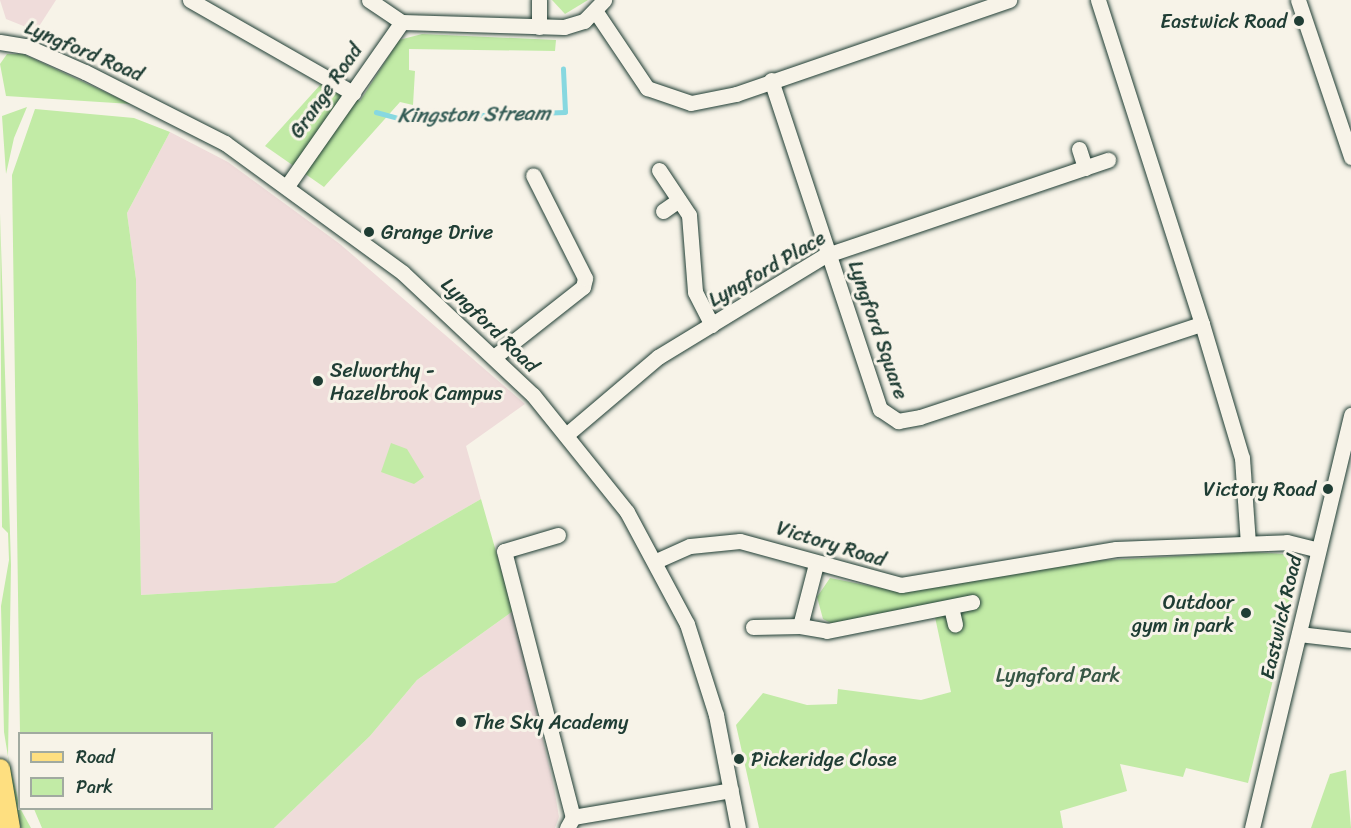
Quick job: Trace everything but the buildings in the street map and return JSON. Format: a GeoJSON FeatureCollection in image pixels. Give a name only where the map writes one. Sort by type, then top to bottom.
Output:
{"type":"FeatureCollection","features":[{"type":"Feature","properties":{"kind":"main road"},"geometry":{"type":"LineString","coordinates":[[0,769],[10,828]]}},
{"type":"Feature","properties":{"kind":"street"},"geometry":{"type":"LineString","coordinates":[[190,0],[353,93]]}},
{"type":"Feature","properties":{"kind":"street"},"geometry":{"type":"LineString","coordinates":[[369,0],[402,22],[539,27],[564,27],[600,6],[637,77],[659,95],[710,101],[1009,0]]}},
{"type":"Feature","properties":{"kind":"street"},"geometry":{"type":"LineString","coordinates":[[539,0],[539,27]]}},
{"type":"Feature","properties":{"kind":"street"},"geometry":{"type":"LineString","coordinates":[[1098,0],[1202,324],[1242,458],[1248,543]]}},
{"type":"Feature","properties":{"kind":"street"},"geometry":{"type":"LineString","coordinates":[[1298,0],[1351,158]]}},
{"type":"Feature","properties":{"kind":"street","name":"Grange Road"},"geometry":{"type":"LineString","coordinates":[[287,186],[402,22]]}},
{"type":"Feature","properties":{"kind":"street","name":"Lyngford Road"},"geometry":{"type":"LineString","coordinates":[[0,42],[26,46],[164,109],[287,186],[403,273],[494,357],[566,435],[607,484],[656,561],[703,668],[738,828]]}},
{"type":"Feature","properties":{"kind":"street","name":"Lyngford Square"},"geometry":{"type":"LineString","coordinates":[[771,80],[880,409],[898,421],[1202,324]]}},
{"type":"Feature","properties":{"kind":"street"},"geometry":{"type":"LineString","coordinates":[[1079,149],[1085,168]]}},
{"type":"Feature","properties":{"kind":"street","name":"Lyngford Place"},"geometry":{"type":"LineString","coordinates":[[566,435],[658,357],[830,254],[1108,160]]}},
{"type":"Feature","properties":{"kind":"street"},"geometry":{"type":"LineString","coordinates":[[659,170],[689,215],[696,292],[712,324]]}},
{"type":"Feature","properties":{"kind":"street"},"geometry":{"type":"LineString","coordinates":[[494,357],[583,287],[585,278],[533,176]]}},
{"type":"Feature","properties":{"kind":"street"},"geometry":{"type":"LineString","coordinates":[[663,211],[679,200]]}},
{"type":"Feature","properties":{"kind":"street","name":"Eastwick Road"},"geometry":{"type":"LineString","coordinates":[[1252,828],[1351,415]]}},
{"type":"Feature","properties":{"kind":"street"},"geometry":{"type":"LineString","coordinates":[[558,535],[502,543],[570,823],[731,790]]}},
{"type":"Feature","properties":{"kind":"street","name":"Victory Road"},"geometry":{"type":"LineString","coordinates":[[656,561],[690,546],[740,541],[816,564],[901,585],[1074,554],[1287,542],[1318,550]]}},
{"type":"Feature","properties":{"kind":"street"},"geometry":{"type":"LineString","coordinates":[[801,627],[816,564]]}},
{"type":"Feature","properties":{"kind":"street"},"geometry":{"type":"LineString","coordinates":[[753,627],[801,627],[827,631],[972,602]]}},
{"type":"Feature","properties":{"kind":"street"},"geometry":{"type":"LineString","coordinates":[[951,607],[955,625]]}},
{"type":"Feature","properties":{"kind":"street"},"geometry":{"type":"LineString","coordinates":[[1299,634],[1351,640]]}},
{"type":"Feature","properties":{"kind":"shaded area"},"geometry":{"type":"Polygon","coordinates":[[[0,0],[56,0],[36,31],[6,19],[0,0]]]}},
{"type":"Feature","properties":{"kind":"shaded area","name":"Selworthy - Hazelbrook Campus"},"geometry":{"type":"Polygon","coordinates":[[[170,132],[228,162],[340,244],[525,404],[466,446],[481,499],[335,583],[141,595],[136,279],[127,213],[170,132]]]}},
{"type":"Feature","properties":{"kind":"shaded area","name":"The Sky Academy"},"geometry":{"type":"Polygon","coordinates":[[[513,611],[554,787],[559,817],[555,828],[274,828],[370,736],[417,680],[513,611]]]}},
{"type":"Feature","properties":{"kind":"green space"},"geometry":{"type":"Polygon","coordinates":[[[552,0],[588,0],[565,14],[552,0]]]}},
{"type":"Feature","properties":{"kind":"green space"},"geometry":{"type":"Polygon","coordinates":[[[422,34],[556,40],[555,51],[409,49],[409,70],[415,71],[413,105],[400,102],[324,187],[265,146],[321,84],[360,101],[399,40],[422,34]]]}},
{"type":"Feature","properties":{"kind":"green space"},"geometry":{"type":"Polygon","coordinates":[[[7,54],[23,54],[131,104],[6,96],[0,64],[7,54]]]}},
{"type":"Feature","properties":{"kind":"green space"},"geometry":{"type":"Polygon","coordinates":[[[27,107],[14,138],[6,174],[2,116],[27,107]]]}},
{"type":"Feature","properties":{"kind":"green space"},"geometry":{"type":"Polygon","coordinates":[[[35,109],[134,118],[170,132],[127,213],[136,279],[141,595],[335,583],[481,499],[513,611],[417,680],[370,736],[274,828],[42,828],[34,810],[213,810],[213,732],[20,732],[12,175],[35,109]]]}},
{"type":"Feature","properties":{"kind":"green space"},"geometry":{"type":"Polygon","coordinates":[[[0,213],[11,565],[8,756],[18,799],[18,810],[21,810],[31,828],[21,828],[18,818],[4,732],[1,606],[9,560],[8,533],[2,527],[0,213]]]}},
{"type":"Feature","properties":{"kind":"green space"},"geometry":{"type":"Polygon","coordinates":[[[391,443],[407,449],[424,477],[414,484],[381,472],[391,443]]]}},
{"type":"Feature","properties":{"kind":"green space","name":"Lyngford Park"},"geometry":{"type":"Polygon","coordinates":[[[1253,552],[1284,554],[1297,581],[1248,783],[1186,768],[1183,777],[1120,764],[1127,791],[1060,811],[1063,828],[759,828],[736,725],[763,693],[807,705],[837,704],[838,689],[921,700],[951,692],[935,617],[833,624],[823,619],[817,597],[830,578],[896,591],[1070,562],[1253,552]]]}},
{"type":"Feature","properties":{"kind":"green space"},"geometry":{"type":"Polygon","coordinates":[[[1346,770],[1351,828],[1311,828],[1330,774],[1346,770]]]}},
{"type":"Feature","properties":{"kind":"waterway","name":"Kingston Stream"},"geometry":{"type":"LineString","coordinates":[[376,112],[399,118],[565,112],[563,69]]}},
{"type":"Feature","properties":{"kind":"place","name":"Eastwick Road"},"geometry":{"type":"Point","coordinates":[1299,21]}},
{"type":"Feature","properties":{"kind":"place","name":"Grange Drive"},"geometry":{"type":"Point","coordinates":[369,232]}},
{"type":"Feature","properties":{"kind":"place","name":"Selworthy - Hazelbrook Campus"},"geometry":{"type":"Point","coordinates":[318,381]}},
{"type":"Feature","properties":{"kind":"place","name":"Victory Road"},"geometry":{"type":"Point","coordinates":[1328,489]}},
{"type":"Feature","properties":{"kind":"place","name":"Outdoor gym in park"},"geometry":{"type":"Point","coordinates":[1246,613]}},
{"type":"Feature","properties":{"kind":"place","name":"The Sky Academy"},"geometry":{"type":"Point","coordinates":[461,722]}},
{"type":"Feature","properties":{"kind":"place","name":"Pickeridge Close"},"geometry":{"type":"Point","coordinates":[739,759]}}]}
